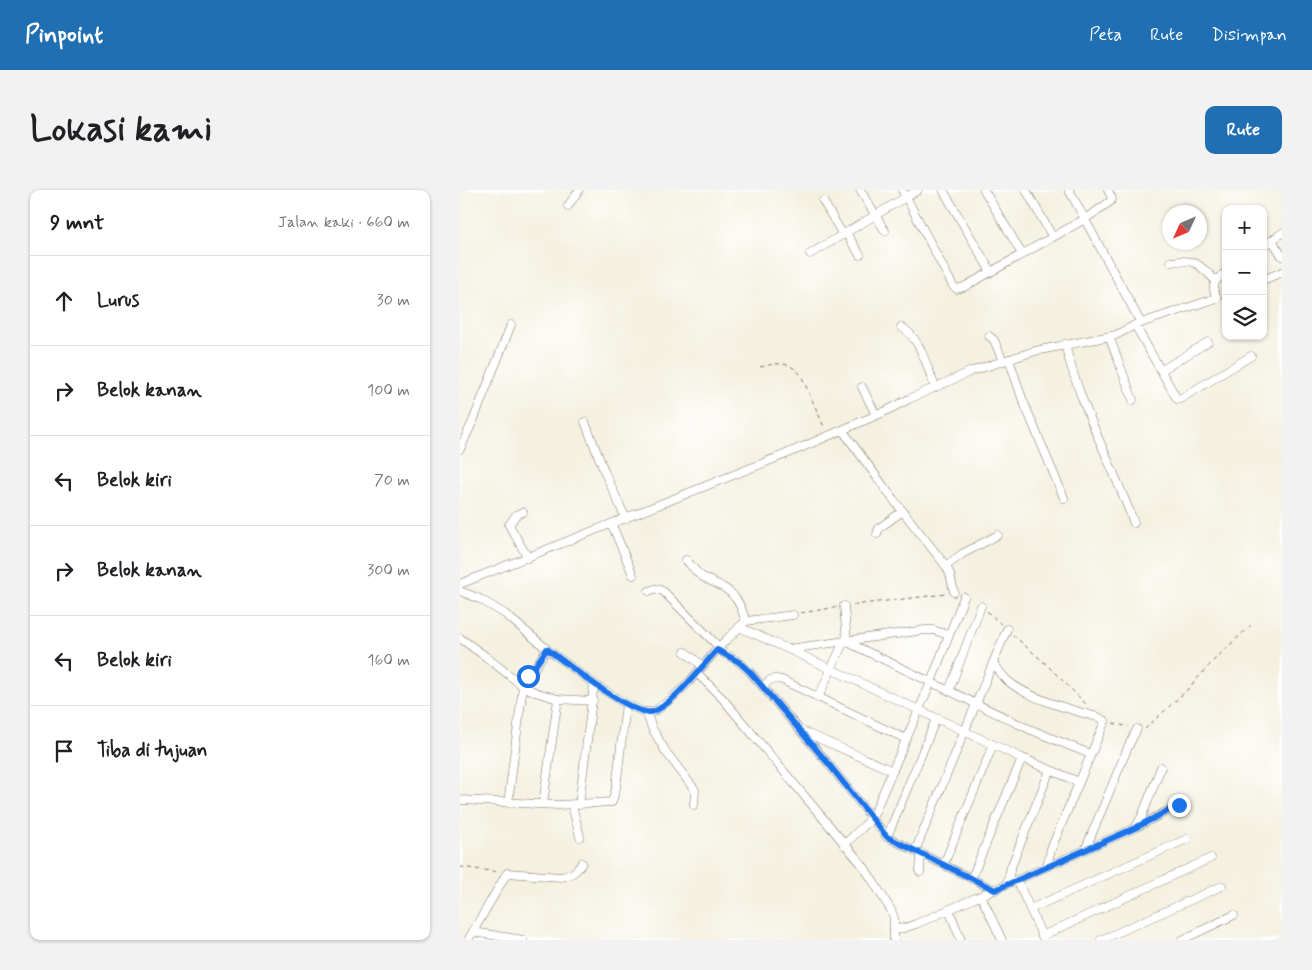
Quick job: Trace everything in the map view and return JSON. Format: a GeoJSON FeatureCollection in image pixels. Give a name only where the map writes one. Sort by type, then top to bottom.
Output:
{"type":"FeatureCollection","features":[{"type":"Feature","properties":{"kind":"street"},"geometry":{"type":"LineString","coordinates":[[568,206],[579,190]]}},
{"type":"Feature","properties":{"kind":"street"},"geometry":{"type":"LineString","coordinates":[[860,190],[885,231]]}},
{"type":"Feature","properties":{"kind":"street"},"geometry":{"type":"LineString","coordinates":[[810,254],[876,215],[904,193],[918,190]]}},
{"type":"Feature","properties":{"kind":"street"},"geometry":{"type":"LineString","coordinates":[[943,190],[992,272]]}},
{"type":"Feature","properties":{"kind":"street"},"geometry":{"type":"LineString","coordinates":[[984,190],[1022,254]]}},
{"type":"Feature","properties":{"kind":"street"},"geometry":{"type":"LineString","coordinates":[[1026,190],[1052,236]]}},
{"type":"Feature","properties":{"kind":"street"},"geometry":{"type":"LineString","coordinates":[[1069,190],[1177,399],[1180,399],[1251,356]]}},
{"type":"Feature","properties":{"kind":"street"},"geometry":{"type":"LineString","coordinates":[[904,193],[955,288],[964,288],[1052,236],[1085,219],[1111,201],[1108,190]]}},
{"type":"Feature","properties":{"kind":"street"},"geometry":{"type":"LineString","coordinates":[[823,202],[860,255]]}},
{"type":"Feature","properties":{"kind":"street"},"geometry":{"type":"LineString","coordinates":[[1267,243],[1282,233]]}},
{"type":"Feature","properties":{"kind":"street"},"geometry":{"type":"LineString","coordinates":[[1272,240],[1282,256]]}},
{"type":"Feature","properties":{"kind":"street"},"geometry":{"type":"LineString","coordinates":[[1171,262],[1191,261],[1198,264],[1215,280]]}},
{"type":"Feature","properties":{"kind":"street"},"geometry":{"type":"LineString","coordinates":[[1267,278],[1282,272]]}},
{"type":"Feature","properties":{"kind":"street"},"geometry":{"type":"LineString","coordinates":[[1217,298],[1212,287],[1215,280],[1222,275]]}},
{"type":"Feature","properties":{"kind":"street"},"geometry":{"type":"LineString","coordinates":[[460,584],[843,430],[972,372],[1035,351],[1116,335],[1138,324],[1224,295]]}},
{"type":"Feature","properties":{"kind":"street"},"geometry":{"type":"LineString","coordinates":[[460,449],[473,422],[511,325]]}},
{"type":"Feature","properties":{"kind":"street"},"geometry":{"type":"LineString","coordinates":[[901,326],[917,342],[935,387]]}},
{"type":"Feature","properties":{"kind":"street"},"geometry":{"type":"LineString","coordinates":[[989,336],[994,340],[1006,360],[1064,498]]}},
{"type":"Feature","properties":{"kind":"street"},"geometry":{"type":"LineString","coordinates":[[1109,336],[1133,400]]}},
{"type":"Feature","properties":{"kind":"street"},"geometry":{"type":"LineString","coordinates":[[1162,370],[1208,342]]}},
{"type":"Feature","properties":{"kind":"street"},"geometry":{"type":"LineString","coordinates":[[1065,344],[1071,369],[1086,408],[1134,523]]}},
{"type":"Feature","properties":{"kind":"street"},"geometry":{"type":"LineString","coordinates":[[862,387],[876,415]]}},
{"type":"Feature","properties":{"kind":"street"},"geometry":{"type":"LineString","coordinates":[[585,422],[605,473],[626,518]]}},
{"type":"Feature","properties":{"kind":"street"},"geometry":{"type":"LineString","coordinates":[[843,430],[946,566],[954,592]]}},
{"type":"Feature","properties":{"kind":"street"},"geometry":{"type":"LineString","coordinates":[[877,534],[879,528],[903,511]]}},
{"type":"Feature","properties":{"kind":"street"},"geometry":{"type":"LineString","coordinates":[[522,512],[516,515],[509,525],[528,558]]}},
{"type":"Feature","properties":{"kind":"street"},"geometry":{"type":"LineString","coordinates":[[612,524],[633,575]]}},
{"type":"Feature","properties":{"kind":"street"},"geometry":{"type":"LineString","coordinates":[[946,566],[962,554],[998,535]]}},
{"type":"Feature","properties":{"kind":"street"},"geometry":{"type":"LineString","coordinates":[[686,560],[702,576],[730,592],[740,605],[746,621]]}},
{"type":"Feature","properties":{"kind":"street"},"geometry":{"type":"LineString","coordinates":[[649,591],[654,588],[664,592],[718,648],[739,662],[800,730],[887,837],[972,877],[995,890]]}},
{"type":"Feature","properties":{"kind":"street"},"geometry":{"type":"LineString","coordinates":[[460,590],[505,614],[547,649],[594,684],[626,704],[646,712],[658,709],[672,699],[718,648],[746,621],[793,614]]}},
{"type":"Feature","properties":{"kind":"street"},"geometry":{"type":"LineString","coordinates":[[844,845],[872,818],[964,597]]}},
{"type":"Feature","properties":{"kind":"street"},"geometry":{"type":"LineString","coordinates":[[818,698],[846,641],[844,606]]}},
{"type":"Feature","properties":{"kind":"street"},"geometry":{"type":"LineString","coordinates":[[949,691],[981,606]]}},
{"type":"Feature","properties":{"kind":"street"},"geometry":{"type":"LineString","coordinates":[[739,627],[993,745],[1079,782]]}},
{"type":"Feature","properties":{"kind":"street"},"geometry":{"type":"LineString","coordinates":[[920,872],[918,852],[1007,629]]}},
{"type":"Feature","properties":{"kind":"street"},"geometry":{"type":"LineString","coordinates":[[788,649],[925,630],[933,630],[949,635]]}},
{"type":"Feature","properties":{"kind":"street"},"geometry":{"type":"LineString","coordinates":[[460,638],[523,686],[535,692],[558,699],[593,701]]}},
{"type":"Feature","properties":{"kind":"street"},"geometry":{"type":"LineString","coordinates":[[846,641],[949,691],[1090,754]]}},
{"type":"Feature","properties":{"kind":"street"},"geometry":{"type":"LineString","coordinates":[[508,803],[523,686],[547,649]]}},
{"type":"Feature","properties":{"kind":"street"},"geometry":{"type":"LineString","coordinates":[[685,652],[703,666]]}},
{"type":"Feature","properties":{"kind":"street"},"geometry":{"type":"LineString","coordinates":[[993,663],[1007,681],[1018,688],[1074,711],[1102,720],[1051,849],[1047,866]]}},
{"type":"Feature","properties":{"kind":"street"},"geometry":{"type":"LineString","coordinates":[[697,673],[723,699],[864,867],[887,902],[894,918],[894,940]]}},
{"type":"Feature","properties":{"kind":"street"},"geometry":{"type":"LineString","coordinates":[[763,687],[770,680],[777,678],[906,739]]}},
{"type":"Feature","properties":{"kind":"street"},"geometry":{"type":"LineString","coordinates":[[580,837],[576,805],[593,701],[594,684]]}},
{"type":"Feature","properties":{"kind":"street"},"geometry":{"type":"LineString","coordinates":[[543,804],[558,699]]}},
{"type":"Feature","properties":{"kind":"street"},"geometry":{"type":"LineString","coordinates":[[460,800],[576,805],[614,800],[626,704]]}},
{"type":"Feature","properties":{"kind":"street"},"geometry":{"type":"LineString","coordinates":[[646,712],[652,728],[666,752],[695,790],[694,805]]}},
{"type":"Feature","properties":{"kind":"street"},"geometry":{"type":"LineString","coordinates":[[887,837],[936,719]]}},
{"type":"Feature","properties":{"kind":"street"},"geometry":{"type":"LineString","coordinates":[[1086,848],[1137,729]]}},
{"type":"Feature","properties":{"kind":"street"},"geometry":{"type":"LineString","coordinates":[[800,730],[893,771]]}},
{"type":"Feature","properties":{"kind":"street"},"geometry":{"type":"LineString","coordinates":[[944,864],[993,745]]}},
{"type":"Feature","properties":{"kind":"street"},"geometry":{"type":"LineString","coordinates":[[972,877],[1022,758]]}},
{"type":"Feature","properties":{"kind":"street"},"geometry":{"type":"LineString","coordinates":[[1135,828],[1142,816],[1161,767]]}},
{"type":"Feature","properties":{"kind":"street"},"geometry":{"type":"LineString","coordinates":[[1007,884],[1011,867],[1050,770]]}},
{"type":"Feature","properties":{"kind":"street"},"geometry":{"type":"LineString","coordinates":[[894,930],[904,928],[995,890],[1086,848],[1135,828],[1179,805]]}},
{"type":"Feature","properties":{"kind":"street"},"geometry":{"type":"LineString","coordinates":[[1030,908],[1187,839]]}},
{"type":"Feature","properties":{"kind":"street"},"geometry":{"type":"LineString","coordinates":[[1017,880],[1044,938],[1211,858]]}},
{"type":"Feature","properties":{"kind":"street"},"geometry":{"type":"LineString","coordinates":[[468,940],[507,873],[570,876],[576,872],[582,863]]}},
{"type":"Feature","properties":{"kind":"street"},"geometry":{"type":"LineString","coordinates":[[1101,940],[1222,886]]}},
{"type":"Feature","properties":{"kind":"street"},"geometry":{"type":"LineString","coordinates":[[981,896],[1002,940]]}},
{"type":"Feature","properties":{"kind":"street"},"geometry":{"type":"LineString","coordinates":[[949,910],[961,940]]}},
{"type":"Feature","properties":{"kind":"street"},"geometry":{"type":"LineString","coordinates":[[1182,940],[1234,915]]}},
{"type":"Feature","properties":{"kind":"street"},"geometry":{"type":"LineString","coordinates":[[473,932],[523,940]]}},
{"type":"Feature","properties":{"kind":"path"},"geometry":{"type":"LineString","coordinates":[[760,367],[779,363],[795,368],[801,375],[828,436]]}},
{"type":"Feature","properties":{"kind":"path"},"geometry":{"type":"LineString","coordinates":[[1137,729],[1142,730],[1152,724],[1251,625]]}},
{"type":"Feature","properties":{"kind":"path"},"geometry":{"type":"LineString","coordinates":[[460,867],[507,873]]}},
{"type":"Feature","properties":{"kind":"route"},"geometry":{"type":"LineString","coordinates":[[528,676],[547,649],[611,695],[644,712],[652,712],[672,699],[717,650],[730,656],[750,672],[827,762],[887,837],[972,877],[995,890],[1086,848],[1135,828],[1179,805]]}}]}
